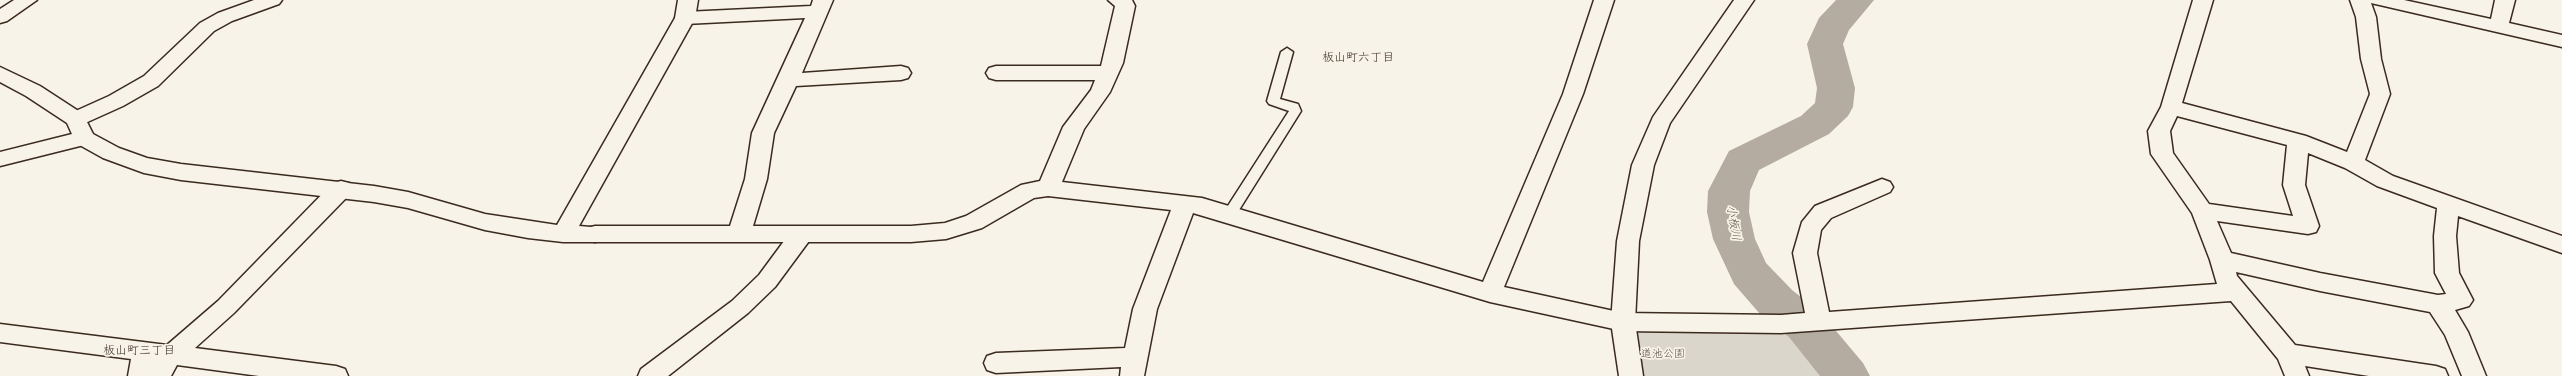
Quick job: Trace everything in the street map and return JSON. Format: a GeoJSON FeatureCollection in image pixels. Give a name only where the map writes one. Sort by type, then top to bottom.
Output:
{"type":"FeatureCollection","features":[{"type":"Feature","properties":{"kind":"street"},"geometry":{"type":"LineString","coordinates":[[0,17],[26,0]]}},
{"type":"Feature","properties":{"kind":"street"},"geometry":{"type":"LineString","coordinates":[[0,159],[80,128],[116,101],[151,81],[207,27],[225,17],[272,0]]}},
{"type":"Feature","properties":{"kind":"street"},"geometry":{"type":"LineString","coordinates":[[1048,188],[1074,128],[1100,92],[1109,73],[1125,6],[1123,1],[1118,0]]}},
{"type":"Feature","properties":{"kind":"street"},"geometry":{"type":"LineString","coordinates":[[1490,293],[1573,94],[1604,0]]}},
{"type":"Feature","properties":{"kind":"street"},"geometry":{"type":"LineString","coordinates":[[1630,376],[1623,322],[1628,241],[1643,164],[1660,122],[1744,0]]}},
{"type":"Feature","properties":{"kind":"street"},"geometry":{"type":"LineString","coordinates":[[2203,0],[2171,107],[2159,131],[2162,154],[2202,211],[2222,260],[2226,279],[2235,292],[2288,354],[2297,376]]}},
{"type":"Feature","properties":{"kind":"street"},"geometry":{"type":"LineString","coordinates":[[2353,163],[2380,94],[2371,59],[2366,17],[2360,0]]}},
{"type":"Feature","properties":{"kind":"street"},"geometry":{"type":"LineString","coordinates":[[2378,0],[2562,41]]}},
{"type":"Feature","properties":{"kind":"street"},"geometry":{"type":"LineString","coordinates":[[2499,26],[2505,0]]}},
{"type":"Feature","properties":{"kind":"street"},"geometry":{"type":"LineString","coordinates":[[563,234],[686,9],[820,6],[789,80],[763,133],[756,179],[739,233]]}},
{"type":"Feature","properties":{"kind":"street"},"geometry":{"type":"LineString","coordinates":[[789,80],[901,73]]}},
{"type":"Feature","properties":{"kind":"street"},"geometry":{"type":"LineString","coordinates":[[996,73],[1109,73]]}},
{"type":"Feature","properties":{"kind":"street"},"geometry":{"type":"LineString","coordinates":[[0,74],[33,91],[111,154],[144,166],[181,172],[341,189],[408,200],[486,222],[563,234],[739,233],[801,235],[946,231],[974,222],[1029,191],[1048,188],[1202,206],[1490,293],[1552,308],[1623,322],[1781,324],[2235,292]]}},
{"type":"Feature","properties":{"kind":"street"},"geometry":{"type":"LineString","coordinates":[[2171,107],[2298,141],[2353,163],[2385,181],[2562,245]]}},
{"type":"Feature","properties":{"kind":"street"},"geometry":{"type":"LineString","coordinates":[[2202,211],[2308,226],[2294,185],[2298,141]]}},
{"type":"Feature","properties":{"kind":"street"},"geometry":{"type":"LineString","coordinates":[[1819,322],[1805,253],[1810,228],[1823,212],[1882,187]]}},
{"type":"Feature","properties":{"kind":"street"},"geometry":{"type":"LineString","coordinates":[[164,366],[226,306],[341,189]]}},
{"type":"Feature","properties":{"kind":"street"},"geometry":{"type":"LineString","coordinates":[[996,363],[1134,366],[1145,309],[1185,204]]}},
{"type":"Feature","properties":{"kind":"street"},"geometry":{"type":"LineString","coordinates":[[2222,260],[2320,282],[2438,304],[2460,300],[2447,273],[2445,236],[2448,205]]}},
{"type":"Feature","properties":{"kind":"street"},"geometry":{"type":"LineString","coordinates":[[650,376],[740,307],[767,281],[801,235]]}},
{"type":"Feature","properties":{"kind":"street"},"geometry":{"type":"LineString","coordinates":[[2438,304],[2456,332],[2474,376]]}},
{"type":"Feature","properties":{"kind":"street"},"geometry":{"type":"LineString","coordinates":[[0,333],[142,364],[336,376]]}},
{"type":"Feature","properties":{"kind":"street"},"geometry":{"type":"LineString","coordinates":[[2288,354],[2436,376]]}},
{"type":"Feature","properties":{"kind":"lane"},"geometry":{"type":"LineString","coordinates":[[1229,215],[1295,111],[1294,107],[1273,101],[1287,52]]}},
{"type":"Feature","properties":{"kind":"green space","name":"道池公園"},"geometry":{"type":"Polygon","coordinates":[[[1636,330],[1801,335],[1829,376],[1643,376],[1636,330]]]}},
{"type":"Feature","properties":{"kind":"waterway","name":"小板川"},"geometry":{"type":"LineString","coordinates":[[1847,376],[1805,325],[1776,302],[1749,272],[1734,239],[1728,212],[1729,191],[1743,161],[1815,125],[1834,107],[1836,88],[1825,44],[1832,26],[1856,0]]}},
{"type":"Feature","properties":{"kind":"district","name":"板山町六丁目"},"geometry":{"type":"Point","coordinates":[1358,58]}},
{"type":"Feature","properties":{"kind":"district","name":"板山町三丁目"},"geometry":{"type":"Point","coordinates":[139,351]}}]}
